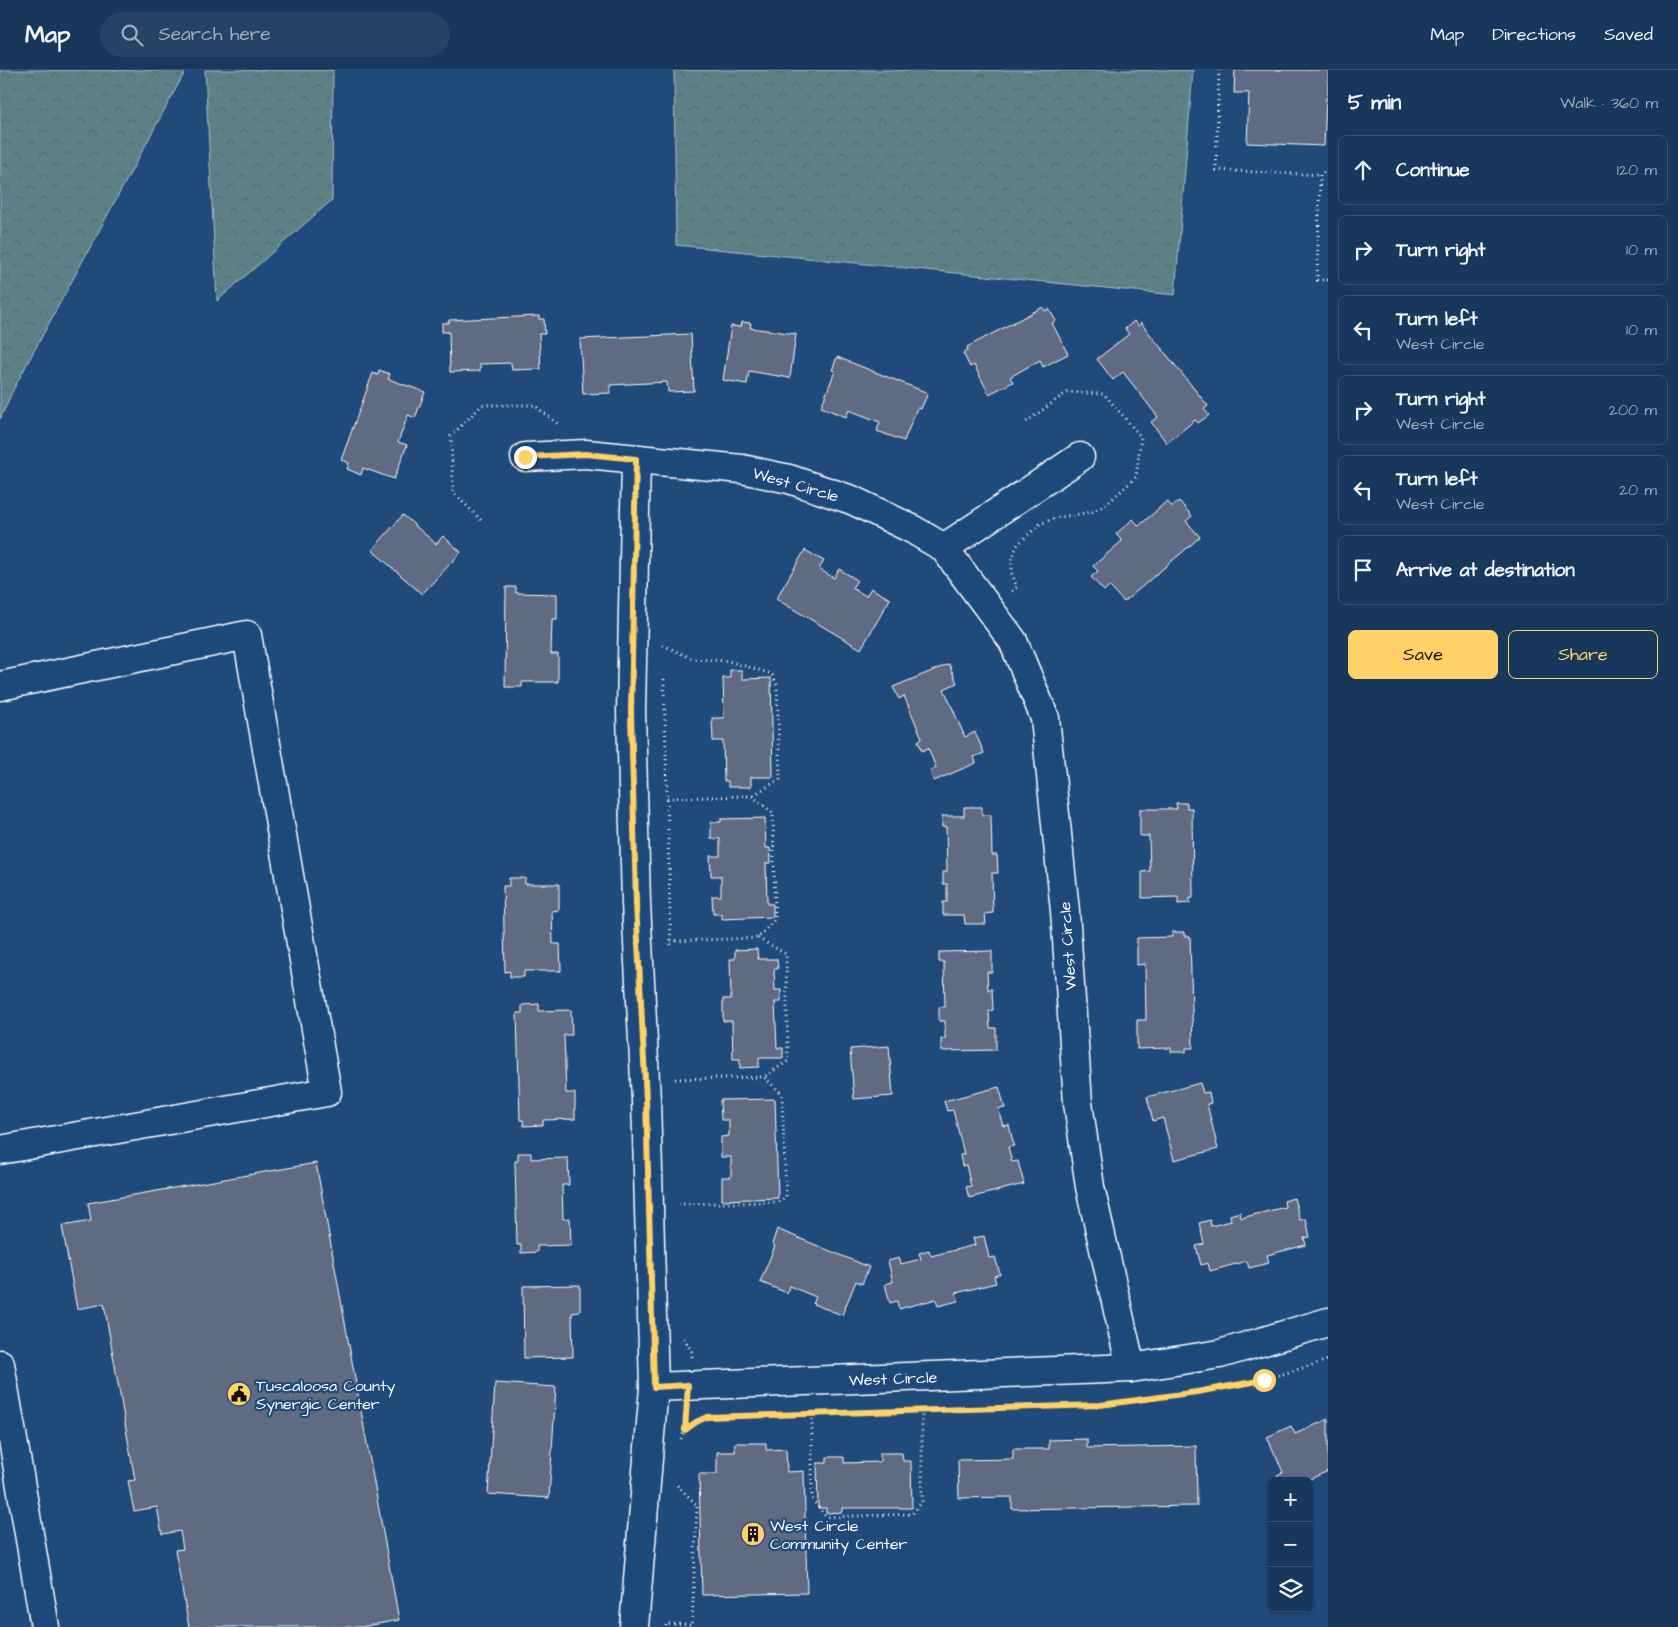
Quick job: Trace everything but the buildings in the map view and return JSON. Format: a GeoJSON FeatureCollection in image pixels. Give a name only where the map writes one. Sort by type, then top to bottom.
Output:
{"type":"FeatureCollection","features":[{"type":"Feature","properties":{"kind":"street","name":"West Circle"},"geometry":{"type":"LineString","coordinates":[[525,457],[586,454],[742,469],[789,479],[852,500],[912,529],[944,548],[1014,641],[1045,718],[1065,911],[1078,1103],[1090,1187],[1131,1368]]}},
{"type":"Feature","properties":{"kind":"street"},"geometry":{"type":"LineString","coordinates":[[944,548],[1080,457]]}},
{"type":"Feature","properties":{"kind":"street"},"geometry":{"type":"LineString","coordinates":[[634,1627],[654,1387],[646,1110],[636,903],[631,721],[636,459]]}},
{"type":"Feature","properties":{"kind":"street"},"geometry":{"type":"LineString","coordinates":[[0,686],[247,635],[327,1092],[0,1150]]}},
{"type":"Feature","properties":{"kind":"street","name":"West Circle"},"geometry":{"type":"LineString","coordinates":[[654,1387],[1131,1368],[1220,1354],[1328,1322]]}},
{"type":"Feature","properties":{"kind":"street"},"geometry":{"type":"LineString","coordinates":[[0,1364],[45,1627]]}},
{"type":"Feature","properties":{"kind":"path"},"geometry":{"type":"LineString","coordinates":[[1219,70],[1216,170],[1320,176],[1328,169]]}},
{"type":"Feature","properties":{"kind":"path"},"geometry":{"type":"LineString","coordinates":[[1320,176],[1316,280],[1328,280]]}},
{"type":"Feature","properties":{"kind":"path"},"geometry":{"type":"LineString","coordinates":[[663,636],[663,655]]}},
{"type":"Feature","properties":{"kind":"path"},"geometry":{"type":"LineString","coordinates":[[663,645],[693,659],[728,661],[772,674],[777,684],[780,779],[752,796],[667,798]]}},
{"type":"Feature","properties":{"kind":"path"},"geometry":{"type":"LineString","coordinates":[[664,674],[671,951]]}},
{"type":"Feature","properties":{"kind":"path"},"geometry":{"type":"LineString","coordinates":[[752,796],[773,813],[775,919],[758,938]]}},
{"type":"Feature","properties":{"kind":"path"},"geometry":{"type":"LineString","coordinates":[[671,941],[758,938],[786,954],[788,1061],[764,1077],[674,1079],[674,1088]]}},
{"type":"Feature","properties":{"kind":"path"},"geometry":{"type":"LineString","coordinates":[[677,1195],[677,1204],[778,1202],[786,1197],[782,1094],[764,1077]]}},
{"type":"Feature","properties":{"kind":"path"},"geometry":{"type":"LineString","coordinates":[[681,1333],[692,1352],[698,1356]]}},
{"type":"Feature","properties":{"kind":"path"},"geometry":{"type":"LineString","coordinates":[[680,1442],[685,1430],[692,1352]]}},
{"type":"Feature","properties":{"kind":"path"},"geometry":{"type":"LineString","coordinates":[[726,1416],[1100,1405],[1197,1392],[1264,1380],[1328,1360]]}},
{"type":"Feature","properties":{"kind":"path"},"geometry":{"type":"LineString","coordinates":[[812,1414],[812,1499],[826,1517],[836,1517],[912,1514],[922,1502],[922,1411]]}},
{"type":"Feature","properties":{"kind":"path"},"geometry":{"type":"LineString","coordinates":[[685,1430],[707,1417],[717,1417]]}},
{"type":"Feature","properties":{"kind":"path"},"geometry":{"type":"LineString","coordinates":[[666,1627],[666,1624],[692,1625],[697,1505],[677,1486],[678,1478]]}},
{"type":"Feature","properties":{"kind":"green space"},"geometry":{"type":"Polygon","coordinates":[[[0,70],[186,70],[14,388],[0,419],[0,70]]]}},
{"type":"Feature","properties":{"kind":"green space"},"geometry":{"type":"Polygon","coordinates":[[[205,70],[333,70],[332,200],[217,301],[205,70]]]}},
{"type":"Feature","properties":{"kind":"green space"},"geometry":{"type":"Polygon","coordinates":[[[674,70],[1193,70],[1175,295],[676,245],[674,70]]]}},
{"type":"Feature","properties":{"kind":"place","name":"Tuscaloosa County Synergic Center"},"geometry":{"type":"Point","coordinates":[239,1394]}},
{"type":"Feature","properties":{"kind":"place","name":"West Circle Community Center"},"geometry":{"type":"Point","coordinates":[753,1534]}},
{"type":"Feature","properties":{"kind":"route"},"geometry":{"type":"LineString","coordinates":[[525,457],[586,454],[636,459],[631,712],[636,903],[646,1100],[654,1387],[688,1385],[685,1430],[707,1417],[1100,1405],[1197,1392],[1264,1380]]}}]}
